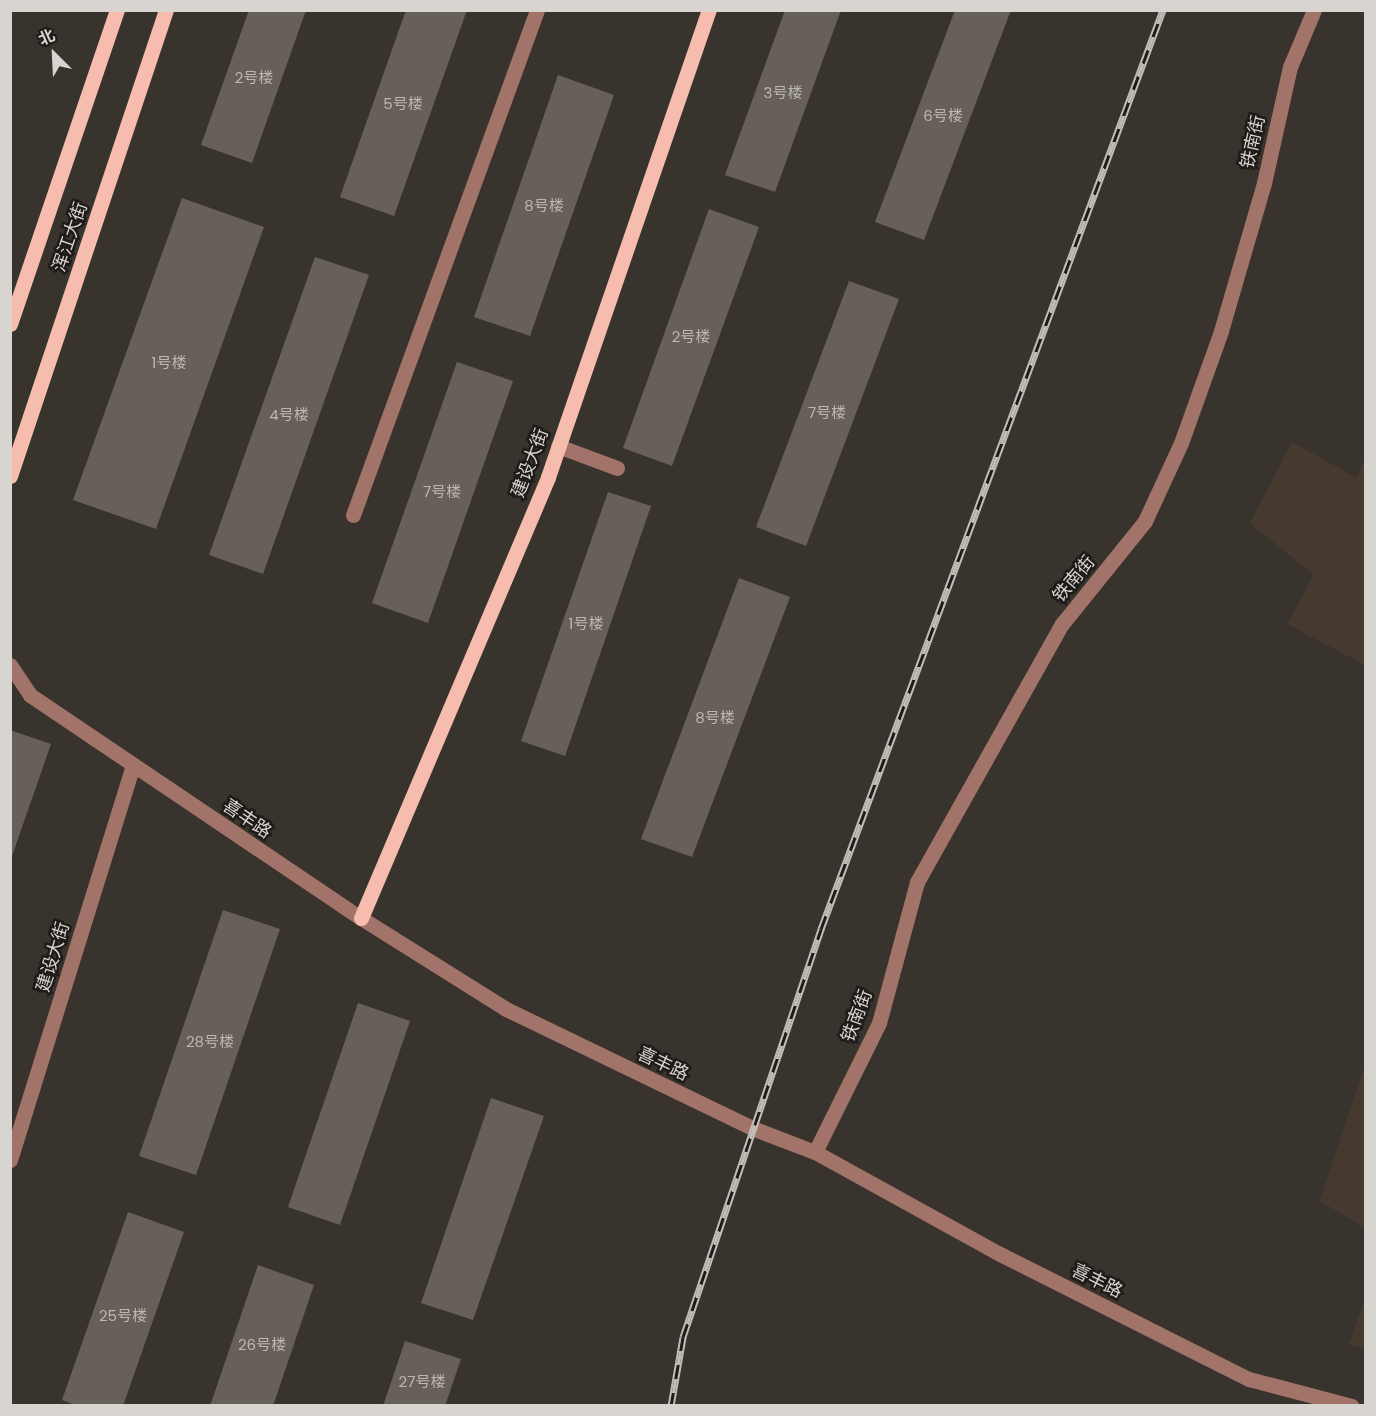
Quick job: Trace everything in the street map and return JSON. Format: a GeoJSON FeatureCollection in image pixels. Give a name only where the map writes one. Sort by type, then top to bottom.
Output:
{"type":"FeatureCollection","features":[{"type":"Feature","properties":{"kind":"main road","name":"浑江大街"},"geometry":{"type":"LineString","coordinates":[[10,324],[117,10]]}},
{"type":"Feature","properties":{"kind":"main road","name":"浑江大街"},"geometry":{"type":"LineString","coordinates":[[10,476],[166,10]]}},
{"type":"Feature","properties":{"kind":"main road","name":"建设大街"},"geometry":{"type":"LineString","coordinates":[[361,918],[558,446],[709,10]]}},
{"type":"Feature","properties":{"kind":"street"},"geometry":{"type":"LineString","coordinates":[[353,515],[537,10]]}},
{"type":"Feature","properties":{"kind":"street","name":"铁南街"},"geometry":{"type":"LineString","coordinates":[[815,1152],[879,1023],[917,882],[1062,624],[1145,521],[1181,443],[1228,308],[1264,183],[1290,68],[1314,10]]}},
{"type":"Feature","properties":{"kind":"street"},"geometry":{"type":"LineString","coordinates":[[558,446],[617,468]]}},
{"type":"Feature","properties":{"kind":"street","name":"喜丰路"},"geometry":{"type":"LineString","coordinates":[[10,665],[30,695],[361,918],[506,1009],[752,1128],[815,1152],[1000,1254],[1250,1379],[1352,1406]]}},
{"type":"Feature","properties":{"kind":"street","name":"建设大街"},"geometry":{"type":"LineString","coordinates":[[10,1160],[133,766]]}},
{"type":"Feature","properties":{"kind":"shaded area"},"geometry":{"type":"Polygon","coordinates":[[[1292,442],[1357,478],[1365,457],[1365,665],[1287,624],[1314,575],[1250,523],[1292,442]]]}},
{"type":"Feature","properties":{"kind":"shaded area"},"geometry":{"type":"Polygon","coordinates":[[[1365,1064],[1366,1228],[1320,1201],[1365,1064]]]}},
{"type":"Feature","properties":{"kind":"shaded area"},"geometry":{"type":"Polygon","coordinates":[[[1365,1298],[1365,1349],[1349,1344],[1365,1298]]]}},
{"type":"Feature","properties":{"kind":"building"},"geometry":{"type":"Polygon","coordinates":[[[249,10],[306,10],[252,163],[201,145],[249,10]]]}},
{"type":"Feature","properties":{"kind":"building"},"geometry":{"type":"Polygon","coordinates":[[[406,10],[467,10],[394,216],[340,197],[406,10]]]}},
{"type":"Feature","properties":{"kind":"building"},"geometry":{"type":"Polygon","coordinates":[[[785,10],[841,10],[775,192],[725,175],[785,10]]]}},
{"type":"Feature","properties":{"kind":"building"},"geometry":{"type":"Polygon","coordinates":[[[955,10],[1011,10],[924,240],[875,222],[955,10]]]}},
{"type":"Feature","properties":{"kind":"building"},"geometry":{"type":"Polygon","coordinates":[[[558,75],[614,95],[530,336],[474,317],[558,75]]]}},
{"type":"Feature","properties":{"kind":"building"},"geometry":{"type":"Polygon","coordinates":[[[182,198],[264,227],[156,529],[73,500],[182,198]]]}},
{"type":"Feature","properties":{"kind":"building"},"geometry":{"type":"Polygon","coordinates":[[[709,209],[759,227],[672,466],[623,448],[709,209]]]}},
{"type":"Feature","properties":{"kind":"building"},"geometry":{"type":"Polygon","coordinates":[[[315,257],[369,275],[263,574],[209,555],[315,257]]]}},
{"type":"Feature","properties":{"kind":"building"},"geometry":{"type":"Polygon","coordinates":[[[849,281],[899,299],[806,546],[756,527],[849,281]]]}},
{"type":"Feature","properties":{"kind":"building"},"geometry":{"type":"Polygon","coordinates":[[[457,362],[513,381],[428,623],[372,603],[457,362]]]}},
{"type":"Feature","properties":{"kind":"building"},"geometry":{"type":"Polygon","coordinates":[[[608,492],[651,506],[565,756],[521,741],[608,492]]]}},
{"type":"Feature","properties":{"kind":"building"},"geometry":{"type":"Polygon","coordinates":[[[739,578],[790,597],[692,857],[641,839],[739,578]]]}},
{"type":"Feature","properties":{"kind":"building"},"geometry":{"type":"Polygon","coordinates":[[[10,730],[51,744],[11,859],[10,859],[10,730]]]}},
{"type":"Feature","properties":{"kind":"building"},"geometry":{"type":"Polygon","coordinates":[[[223,910],[280,929],[196,1175],[139,1156],[223,910]]]}},
{"type":"Feature","properties":{"kind":"building"},"geometry":{"type":"Polygon","coordinates":[[[358,1003],[410,1021],[340,1225],[288,1207],[358,1003]]]}},
{"type":"Feature","properties":{"kind":"building"},"geometry":{"type":"Polygon","coordinates":[[[491,1098],[544,1116],[473,1320],[421,1303],[491,1098]]]}},
{"type":"Feature","properties":{"kind":"building"},"geometry":{"type":"Polygon","coordinates":[[[128,1212],[184,1232],[123,1406],[77,1406],[62,1400],[128,1212]]]}},
{"type":"Feature","properties":{"kind":"building"},"geometry":{"type":"Polygon","coordinates":[[[258,1265],[314,1285],[273,1406],[210,1406],[258,1265]]]}},
{"type":"Feature","properties":{"kind":"building"},"geometry":{"type":"Polygon","coordinates":[[[405,1341],[461,1359],[445,1406],[383,1406],[405,1341]]]}},
{"type":"Feature","properties":{"kind":"railway"},"geometry":{"type":"LineString","coordinates":[[671,1406],[683,1337],[821,929],[1163,10]]}}]}
